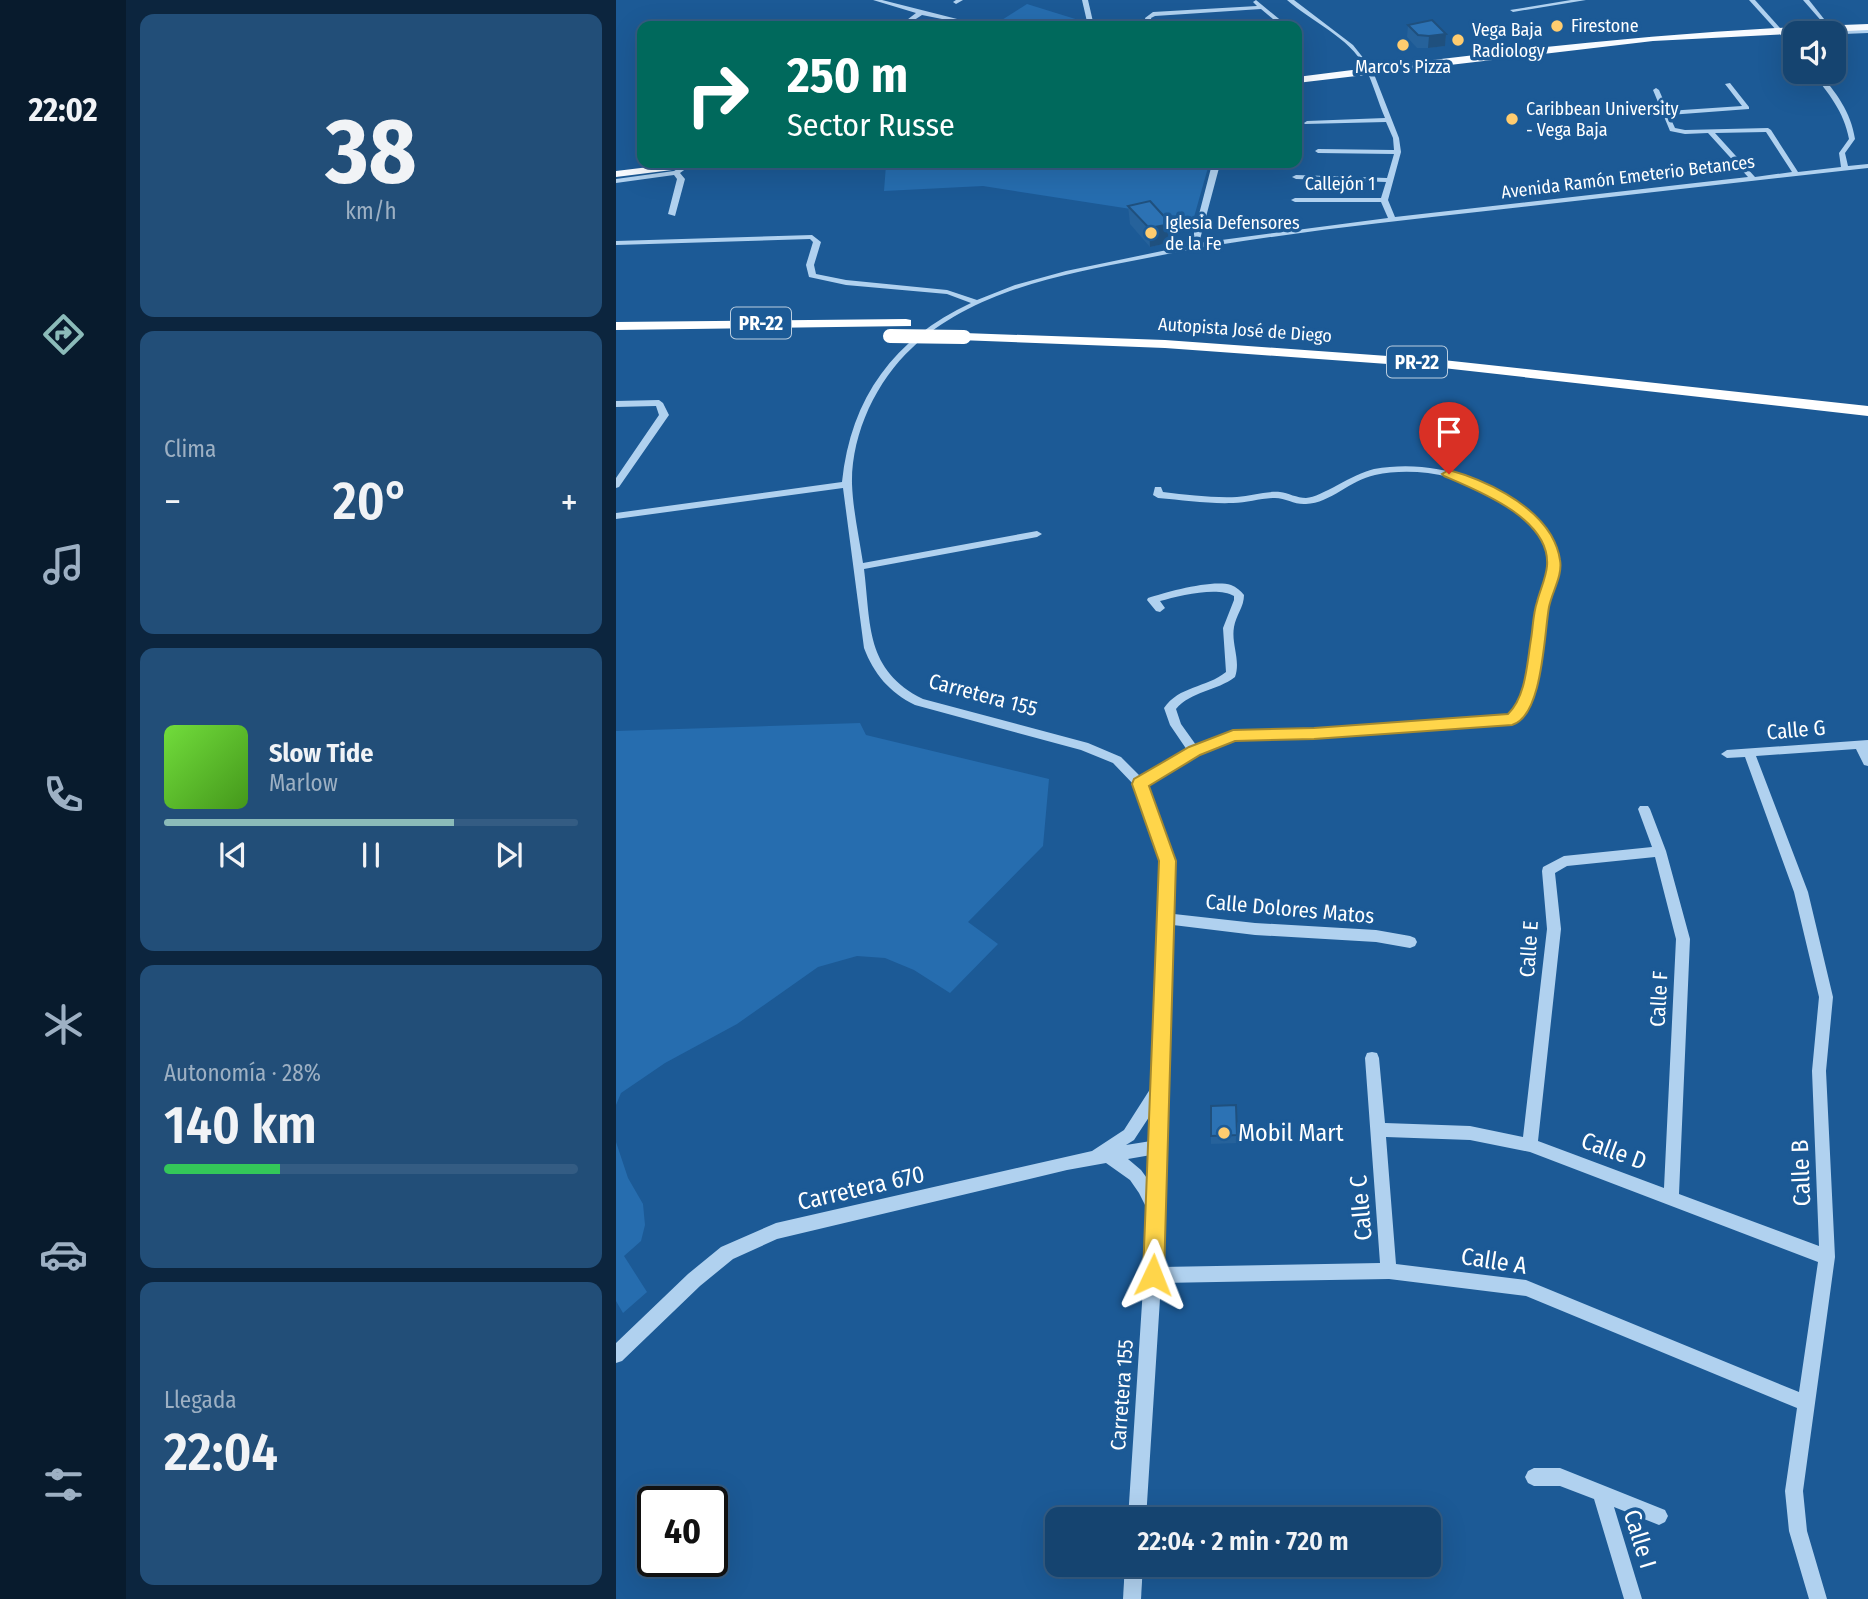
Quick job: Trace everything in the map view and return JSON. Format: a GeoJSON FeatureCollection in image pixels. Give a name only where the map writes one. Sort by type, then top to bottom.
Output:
{"type":"FeatureCollection","features":[{"type":"Feature","properties":{"kind":"highway","name":"Autopista José de Diego"},"geometry":{"type":"LineString","coordinates":[[616,326],[906,323],[1176,331],[1378,345],[1552,361],[1868,397]]}},
{"type":"Feature","properties":{"kind":"highway","name":"Autopista José de Diego"},"geometry":{"type":"LineString","coordinates":[[616,338],[890,336],[1165,344],[1443,364],[1868,411]]}},
{"type":"Feature","properties":{"kind":"main road"},"geometry":{"type":"LineString","coordinates":[[1846,26],[1868,27]]}},
{"type":"Feature","properties":{"kind":"main road"},"geometry":{"type":"LineString","coordinates":[[1302,75],[1554,47],[1783,28]]}},
{"type":"Feature","properties":{"kind":"main road"},"geometry":{"type":"LineString","coordinates":[[1302,79],[1369,68]]}},
{"type":"Feature","properties":{"kind":"main road"},"geometry":{"type":"LineString","coordinates":[[616,172],[637,168]]}},
{"type":"Feature","properties":{"kind":"main road"},"geometry":{"type":"LineString","coordinates":[[616,172],[657,168]]}},
{"type":"Feature","properties":{"kind":"street"},"geometry":{"type":"LineString","coordinates":[[876,0],[891,1],[921,13],[961,21]]}},
{"type":"Feature","properties":{"kind":"street"},"geometry":{"type":"LineString","coordinates":[[1085,0],[1090,21]]}},
{"type":"Feature","properties":{"kind":"street"},"geometry":{"type":"LineString","coordinates":[[1253,0],[1278,21]]}},
{"type":"Feature","properties":{"kind":"street"},"geometry":{"type":"LineString","coordinates":[[1290,0],[1354,49],[1369,68],[1398,152],[1384,200],[1392,220]]}},
{"type":"Feature","properties":{"kind":"street"},"geometry":{"type":"LineString","coordinates":[[1513,10],[1583,0]]}},
{"type":"Feature","properties":{"kind":"street"},"geometry":{"type":"LineString","coordinates":[[1752,0],[1783,36]]}},
{"type":"Feature","properties":{"kind":"street"},"geometry":{"type":"LineString","coordinates":[[1805,0],[1824,21]]}},
{"type":"Feature","properties":{"kind":"street"},"geometry":{"type":"LineString","coordinates":[[1149,21],[1148,18],[1153,14],[1262,7]]}},
{"type":"Feature","properties":{"kind":"street"},"geometry":{"type":"LineString","coordinates":[[909,21],[921,13]]}},
{"type":"Feature","properties":{"kind":"street"},"geometry":{"type":"LineString","coordinates":[[1665,113],[1747,108],[1728,84]]}},
{"type":"Feature","properties":{"kind":"street"},"geometry":{"type":"LineString","coordinates":[[1826,84],[1851,125],[1852,139],[1842,153],[1845,168]]}},
{"type":"Feature","properties":{"kind":"street"},"geometry":{"type":"LineString","coordinates":[[1656,90],[1672,130],[1768,130],[1796,173]]}},
{"type":"Feature","properties":{"kind":"street"},"geometry":{"type":"LineString","coordinates":[[1307,123],[1389,120]]}},
{"type":"Feature","properties":{"kind":"street"},"geometry":{"type":"LineString","coordinates":[[1709,131],[1753,179]]}},
{"type":"Feature","properties":{"kind":"street"},"geometry":{"type":"LineString","coordinates":[[1318,151],[1398,152]]}},
{"type":"Feature","properties":{"kind":"street","name":"Avenida Ramón Emeterio Betances"},"geometry":{"type":"LineString","coordinates":[[1392,220],[1868,166]]}},
{"type":"Feature","properties":{"kind":"street"},"geometry":{"type":"LineString","coordinates":[[616,181],[676,173],[684,168]]}},
{"type":"Feature","properties":{"kind":"street"},"geometry":{"type":"LineString","coordinates":[[1195,245],[1215,168]]}},
{"type":"Feature","properties":{"kind":"street"},"geometry":{"type":"LineString","coordinates":[[672,214],[681,179],[676,173]]}},
{"type":"Feature","properties":{"kind":"street"},"geometry":{"type":"LineString","coordinates":[[1296,177],[1390,180]]}},
{"type":"Feature","properties":{"kind":"street","name":"Callejón 1"},"geometry":{"type":"LineString","coordinates":[[1295,200],[1384,200]]}},
{"type":"Feature","properties":{"kind":"street","name":"Carretera 155"},"geometry":{"type":"LineString","coordinates":[[1138,1507],[1153,1275],[1168,861],[1140,784],[1126,767],[1102,752],[944,710],[900,693],[879,671],[869,648],[847,485],[849,465],[865,406],[881,377],[893,362],[927,331],[978,303],[1063,274],[1195,245],[1392,220]]}},
{"type":"Feature","properties":{"kind":"street"},"geometry":{"type":"LineString","coordinates":[[616,243],[811,237],[817,242],[810,265],[812,275],[833,282],[869,287],[949,292],[978,303]]}},
{"type":"Feature","properties":{"kind":"street"},"geometry":{"type":"LineString","coordinates":[[616,404],[659,403],[664,415],[616,485]]}},
{"type":"Feature","properties":{"kind":"street"},"geometry":{"type":"LineString","coordinates":[[1140,784],[1194,751],[1233,735],[1314,733],[1512,720],[1525,702],[1554,559],[1545,536],[1530,517],[1491,491],[1449,474],[1405,469],[1370,472],[1310,500],[1273,495],[1213,500],[1158,495],[1158,489]]}},
{"type":"Feature","properties":{"kind":"street"},"geometry":{"type":"LineString","coordinates":[[616,516],[847,485]]}},
{"type":"Feature","properties":{"kind":"street"},"geometry":{"type":"LineString","coordinates":[[858,567],[1037,534]]}},
{"type":"Feature","properties":{"kind":"street"},"geometry":{"type":"LineString","coordinates":[[1160,608],[1152,600],[1176,593],[1228,588],[1239,595],[1240,601],[1228,627],[1233,664],[1231,674],[1213,687],[1180,697],[1170,708],[1176,725],[1194,751]]}},
{"type":"Feature","properties":{"kind":"street"},"geometry":{"type":"LineString","coordinates":[[1864,744],[1868,762]]}},
{"type":"Feature","properties":{"kind":"street","name":"Calle G"},"geometry":{"type":"LineString","coordinates":[[1727,754],[1864,744]]}},
{"type":"Feature","properties":{"kind":"street","name":"Calle B"},"geometry":{"type":"LineString","coordinates":[[1749,753],[1801,892],[1826,997],[1819,1071],[1827,1256],[1794,1490],[1798,1531],[1818,1599]]}},
{"type":"Feature","properties":{"kind":"street","name":"Calle F"},"geometry":{"type":"LineString","coordinates":[[1644,809],[1660,851],[1683,939],[1671,1196]]}},
{"type":"Feature","properties":{"kind":"street","name":"Calle E"},"geometry":{"type":"LineString","coordinates":[[1530,1144],[1554,929],[1548,871],[1564,861],[1660,851]]}},
{"type":"Feature","properties":{"kind":"street","name":"Calle Dolores Matos"},"geometry":{"type":"LineString","coordinates":[[1166,919],[1255,929],[1376,936],[1410,942]]}},
{"type":"Feature","properties":{"kind":"street","name":"Calle C"},"geometry":{"type":"LineString","coordinates":[[1372,1058],[1389,1271]]}},
{"type":"Feature","properties":{"kind":"street"},"geometry":{"type":"LineString","coordinates":[[1099,1158],[1129,1135],[1161,1087]]}},
{"type":"Feature","properties":{"kind":"street","name":"Calle D"},"geometry":{"type":"LineString","coordinates":[[1377,1130],[1470,1133],[1530,1144],[1827,1256]]}},
{"type":"Feature","properties":{"kind":"street","name":"Carretera 670"},"geometry":{"type":"LineString","coordinates":[[616,1355],[694,1280],[727,1253],[776,1231],[1157,1147]]}},
{"type":"Feature","properties":{"kind":"street"},"geometry":{"type":"LineString","coordinates":[[1099,1158],[1127,1166],[1148,1192],[1155,1216]]}},
{"type":"Feature","properties":{"kind":"street","name":"Calle A"},"geometry":{"type":"LineString","coordinates":[[1153,1275],[1389,1271],[1526,1288],[1806,1403]]}},
{"type":"Feature","properties":{"kind":"street"},"geometry":{"type":"LineString","coordinates":[[1534,1477],[1560,1476],[1659,1517]]}},
{"type":"Feature","properties":{"kind":"street","name":"Calle I"},"geometry":{"type":"LineString","coordinates":[[1601,1494],[1633,1599]]}},
{"type":"Feature","properties":{"kind":"street"},"geometry":{"type":"LineString","coordinates":[[1132,1599],[1133,1577]]}},
{"type":"Feature","properties":{"kind":"shaded area"},"geometry":{"type":"Polygon","coordinates":[[[1027,4],[1082,21],[1000,21],[1027,4]]]}},
{"type":"Feature","properties":{"kind":"shaded area"},"geometry":{"type":"Polygon","coordinates":[[[886,168],[1208,168],[1194,217],[1189,218],[983,186],[884,191],[886,168]]]}},
{"type":"Feature","properties":{"kind":"shaded area"},"geometry":{"type":"Polygon","coordinates":[[[860,723],[866,735],[1049,779],[1043,846],[968,922],[998,944],[950,993],[914,970],[885,958],[857,956],[818,967],[737,1024],[665,1063],[621,1093],[616,1105],[616,731],[860,723]]]}},
{"type":"Feature","properties":{"kind":"shaded area"},"geometry":{"type":"Polygon","coordinates":[[[616,1142],[628,1178],[643,1204],[645,1225],[641,1241],[624,1256],[647,1292],[623,1313],[616,1301],[616,1142]]]}},
{"type":"Feature","properties":{"kind":"building"},"geometry":{"type":"Polygon","coordinates":[[[1432,20],[1446,34],[1418,35],[1408,25],[1432,20]]]}},
{"type":"Feature","properties":{"kind":"building"},"geometry":{"type":"Polygon","coordinates":[[[1150,201],[1171,224],[1149,228],[1128,206],[1150,201]]]}},
{"type":"Feature","properties":{"kind":"building","name":"Mobil Mart"},"geometry":{"type":"Polygon","coordinates":[[[1236,1105],[1237,1135],[1211,1136],[1211,1106],[1236,1105]]]}},
{"type":"Feature","properties":{"kind":"place","name":"Firestone"},"geometry":{"type":"Point","coordinates":[1557,26]}},
{"type":"Feature","properties":{"kind":"place","name":"Vega Baja Radiology"},"geometry":{"type":"Point","coordinates":[1458,40]}},
{"type":"Feature","properties":{"kind":"place","name":"Marco's Pizza"},"geometry":{"type":"Point","coordinates":[1403,45]}},
{"type":"Feature","properties":{"kind":"place","name":"Caribbean University - Vega Baja"},"geometry":{"type":"Point","coordinates":[1512,119]}},
{"type":"Feature","properties":{"kind":"place","name":"Iglesia Defensores de la Fe"},"geometry":{"type":"Point","coordinates":[1151,233]}},
{"type":"Feature","properties":{"kind":"place","name":"Mobil Mart"},"geometry":{"type":"Point","coordinates":[1224,1133]}},
{"type":"Feature","properties":{"kind":"route"},"geometry":{"type":"LineString","coordinates":[[1153,1275],[1165,1007],[1168,861],[1140,784],[1194,751],[1233,735],[1314,733],[1512,720],[1519,713],[1525,702],[1534,669],[1543,606],[1554,569],[1554,559],[1545,536],[1530,517],[1491,491],[1449,474]]}}]}
